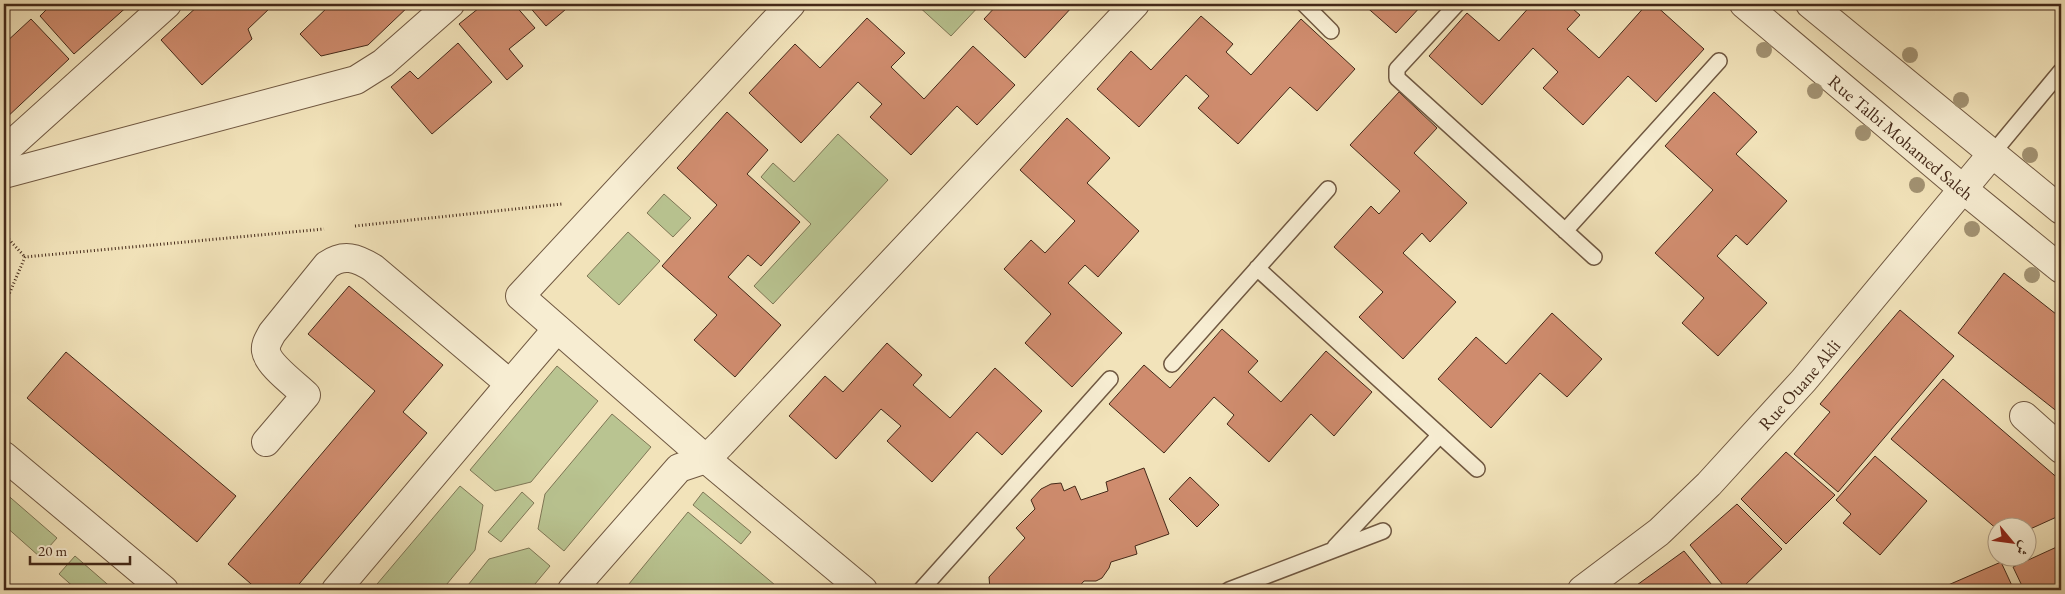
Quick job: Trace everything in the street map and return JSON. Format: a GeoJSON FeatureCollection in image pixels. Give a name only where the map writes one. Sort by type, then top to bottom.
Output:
{"type":"FeatureCollection","features":[{"type":"Feature","properties":{"kind":"street"},"geometry":{"type":"LineString","coordinates":[[4,151],[167,4]]}},
{"type":"Feature","properties":{"kind":"street"},"geometry":{"type":"LineString","coordinates":[[4,174],[356,80],[383,63],[450,4]]}},
{"type":"Feature","properties":{"kind":"street"},"geometry":{"type":"LineString","coordinates":[[791,4],[520,296],[706,459],[863,590]]}},
{"type":"Feature","properties":{"kind":"street"},"geometry":{"type":"LineString","coordinates":[[572,590],[679,468],[706,459],[1135,4]]}},
{"type":"Feature","properties":{"kind":"street","name":"Rue Talbi Mohamed Saleh"},"geometry":{"type":"LineString","coordinates":[[1744,4],[1963,190],[2061,269]]}},
{"type":"Feature","properties":{"kind":"street"},"geometry":{"type":"LineString","coordinates":[[1810,4],[2061,210]]}},
{"type":"Feature","properties":{"kind":"street","name":"Rue Ouane Akli"},"geometry":{"type":"LineString","coordinates":[[1582,590],[1659,532],[1709,484],[1804,380],[1992,154]]}},
{"type":"Feature","properties":{"kind":"street"},"geometry":{"type":"LineString","coordinates":[[266,442],[306,395],[272,364],[266,353],[267,342],[272,333],[328,265],[337,258],[351,257],[373,268],[510,384]]}},
{"type":"Feature","properties":{"kind":"street"},"geometry":{"type":"LineString","coordinates":[[336,590],[557,329]]}},
{"type":"Feature","properties":{"kind":"street"},"geometry":{"type":"LineString","coordinates":[[2024,416],[2061,449]]}},
{"type":"Feature","properties":{"kind":"street"},"geometry":{"type":"LineString","coordinates":[[4,456],[164,590]]}},
{"type":"Feature","properties":{"kind":"lane"},"geometry":{"type":"LineString","coordinates":[[1304,4],[1331,31]]}},
{"type":"Feature","properties":{"kind":"lane"},"geometry":{"type":"LineString","coordinates":[[1457,4],[1397,69],[1397,78],[1594,257]]}},
{"type":"Feature","properties":{"kind":"lane"},"geometry":{"type":"LineString","coordinates":[[1565,231],[1719,61]]}},
{"type":"Feature","properties":{"kind":"lane"},"geometry":{"type":"LineString","coordinates":[[1992,154],[2061,71]]}},
{"type":"Feature","properties":{"kind":"lane"},"geometry":{"type":"LineString","coordinates":[[1172,364],[1328,189]]}},
{"type":"Feature","properties":{"kind":"lane"},"geometry":{"type":"LineString","coordinates":[[1258,268],[1477,469]]}},
{"type":"Feature","properties":{"kind":"lane"},"geometry":{"type":"LineString","coordinates":[[921,590],[1110,379]]}},
{"type":"Feature","properties":{"kind":"lane"},"geometry":{"type":"LineString","coordinates":[[1332,550],[1440,435]]}},
{"type":"Feature","properties":{"kind":"lane"},"geometry":{"type":"LineString","coordinates":[[1229,590],[1383,531]]}},
{"type":"Feature","properties":{"kind":"path"},"geometry":{"type":"LineString","coordinates":[[352,226],[610,199]]}},
{"type":"Feature","properties":{"kind":"path"},"geometry":{"type":"LineString","coordinates":[[25,257],[332,228]]}},
{"type":"Feature","properties":{"kind":"path"},"geometry":{"type":"LineString","coordinates":[[4,234],[25,257]]}},
{"type":"Feature","properties":{"kind":"path"},"geometry":{"type":"LineString","coordinates":[[4,306],[25,257]]}},
{"type":"Feature","properties":{"kind":"green space"},"geometry":{"type":"Polygon","coordinates":[[[916,4],[981,4],[951,36],[916,4]]]}},
{"type":"Feature","properties":{"kind":"green space"},"geometry":{"type":"Polygon","coordinates":[[[838,134],[888,180],[773,304],[754,286],[811,224],[761,177],[773,163],[794,182],[838,134]]]}},
{"type":"Feature","properties":{"kind":"green space"},"geometry":{"type":"Polygon","coordinates":[[[664,194],[691,218],[673,237],[647,213],[664,194]]]}},
{"type":"Feature","properties":{"kind":"green space"},"geometry":{"type":"Polygon","coordinates":[[[628,232],[660,261],[619,305],[587,276],[628,232]]]}},
{"type":"Feature","properties":{"kind":"green space"},"geometry":{"type":"Polygon","coordinates":[[[557,366],[598,401],[531,482],[495,491],[470,470],[557,366]]]}},
{"type":"Feature","properties":{"kind":"green space"},"geometry":{"type":"Polygon","coordinates":[[[612,414],[651,447],[564,551],[538,529],[545,494],[612,414]]]}},
{"type":"Feature","properties":{"kind":"green space"},"geometry":{"type":"Polygon","coordinates":[[[460,486],[483,505],[475,550],[442,590],[372,590],[460,486]]]}},
{"type":"Feature","properties":{"kind":"green space"},"geometry":{"type":"Polygon","coordinates":[[[4,492],[57,538],[40,557],[4,525],[4,492]]]}},
{"type":"Feature","properties":{"kind":"green space"},"geometry":{"type":"Polygon","coordinates":[[[522,492],[534,503],[501,542],[488,532],[522,492]]]}},
{"type":"Feature","properties":{"kind":"green space"},"geometry":{"type":"Polygon","coordinates":[[[703,492],[751,532],[741,544],[693,505],[703,492]]]}},
{"type":"Feature","properties":{"kind":"green space"},"geometry":{"type":"Polygon","coordinates":[[[688,512],[775,585],[770,590],[624,590],[688,512]]]}},
{"type":"Feature","properties":{"kind":"green space"},"geometry":{"type":"Polygon","coordinates":[[[529,548],[550,566],[530,590],[464,590],[489,559],[529,548]]]}},
{"type":"Feature","properties":{"kind":"green space"},"geometry":{"type":"Polygon","coordinates":[[[75,556],[114,590],[77,590],[59,574],[75,556]]]}},
{"type":"Feature","properties":{"kind":"building"},"geometry":{"type":"Polygon","coordinates":[[[44,4],[130,4],[74,54],[40,16],[48,8],[44,4]]]}},
{"type":"Feature","properties":{"kind":"building"},"geometry":{"type":"Polygon","coordinates":[[[200,4],[266,4],[270,8],[248,29],[252,39],[202,85],[161,40],[200,4]]]}},
{"type":"Feature","properties":{"kind":"building"},"geometry":{"type":"Polygon","coordinates":[[[331,4],[411,4],[368,45],[321,56],[300,34],[331,4]]]}},
{"type":"Feature","properties":{"kind":"building"},"geometry":{"type":"Polygon","coordinates":[[[484,4],[514,4],[535,28],[509,49],[523,66],[507,80],[459,24],[484,4]]]}},
{"type":"Feature","properties":{"kind":"building"},"geometry":{"type":"Polygon","coordinates":[[[527,4],[572,4],[546,26],[527,4]]]}},
{"type":"Feature","properties":{"kind":"building"},"geometry":{"type":"Polygon","coordinates":[[[998,4],[1070,4],[1073,6],[1025,58],[984,19],[998,4]]]}},
{"type":"Feature","properties":{"kind":"building"},"geometry":{"type":"Polygon","coordinates":[[[1363,4],[1423,4],[1396,33],[1363,4]]]}},
{"type":"Feature","properties":{"kind":"building"},"geometry":{"type":"Polygon","coordinates":[[[1532,4],[1567,4],[1580,15],[1567,29],[1599,58],[1647,4],[1654,4],[1704,49],[1656,102],[1628,76],[1583,125],[1543,88],[1558,72],[1533,48],[1482,105],[1429,56],[1467,13],[1499,41],[1532,4]]]}},
{"type":"Feature","properties":{"kind":"building"},"geometry":{"type":"Polygon","coordinates":[[[1201,16],[1233,44],[1226,52],[1251,75],[1301,19],[1355,69],[1317,111],[1290,87],[1238,144],[1198,108],[1209,96],[1186,75],[1139,127],[1097,89],[1131,51],[1151,70],[1201,16]]]}},
{"type":"Feature","properties":{"kind":"building"},"geometry":{"type":"Polygon","coordinates":[[[867,18],[905,53],[891,67],[924,99],[973,46],[1015,85],[977,125],[957,106],[911,155],[870,117],[882,104],[858,82],[801,143],[749,93],[795,44],[820,68],[867,18]]]}},
{"type":"Feature","properties":{"kind":"building"},"geometry":{"type":"Polygon","coordinates":[[[31,19],[69,59],[4,120],[4,44],[31,19]]]}},
{"type":"Feature","properties":{"kind":"building"},"geometry":{"type":"Polygon","coordinates":[[[458,43],[492,82],[432,134],[391,87],[410,71],[418,79],[458,43]]]}},
{"type":"Feature","properties":{"kind":"building"},"geometry":{"type":"Polygon","coordinates":[[[1399,92],[1437,128],[1414,153],[1467,203],[1430,242],[1422,233],[1403,253],[1456,302],[1403,359],[1359,317],[1383,292],[1334,247],[1371,206],[1379,214],[1400,191],[1350,145],[1399,92]]]}},
{"type":"Feature","properties":{"kind":"building"},"geometry":{"type":"Polygon","coordinates":[[[1714,92],[1757,132],[1736,154],[1787,201],[1747,245],[1736,235],[1717,256],[1767,303],[1718,356],[1682,323],[1704,298],[1655,253],[1713,190],[1665,146],[1714,92]]]}},
{"type":"Feature","properties":{"kind":"building"},"geometry":{"type":"Polygon","coordinates":[[[727,112],[768,150],[747,174],[800,222],[761,266],[748,255],[728,277],[781,325],[735,377],[694,340],[717,315],[662,266],[717,205],[677,168],[727,112]]]}},
{"type":"Feature","properties":{"kind":"building"},"geometry":{"type":"Polygon","coordinates":[[[1067,118],[1110,158],[1087,183],[1139,231],[1098,277],[1085,265],[1068,283],[1122,333],[1072,387],[1025,343],[1051,314],[1004,269],[1031,240],[1045,253],[1075,221],[1020,170],[1067,118]]]}},
{"type":"Feature","properties":{"kind":"building"},"geometry":{"type":"Polygon","coordinates":[[[2004,273],[2061,318],[2061,410],[2059,413],[1958,333],[2004,273]]]}},
{"type":"Feature","properties":{"kind":"building"},"geometry":{"type":"Polygon","coordinates":[[[349,286],[443,365],[403,412],[427,433],[294,590],[258,590],[228,564],[375,391],[308,334],[349,286]]]}},
{"type":"Feature","properties":{"kind":"building"},"geometry":{"type":"Polygon","coordinates":[[[1900,310],[1954,356],[1838,492],[1794,454],[1830,412],[1820,404],[1900,310]]]}},
{"type":"Feature","properties":{"kind":"building"},"geometry":{"type":"Polygon","coordinates":[[[1552,313],[1602,359],[1567,397],[1540,373],[1491,428],[1438,379],[1476,337],[1506,364],[1552,313]]]}},
{"type":"Feature","properties":{"kind":"building"},"geometry":{"type":"Polygon","coordinates":[[[1222,329],[1258,361],[1248,372],[1281,402],[1326,351],[1372,392],[1334,436],[1311,414],[1269,462],[1227,424],[1234,415],[1214,397],[1164,453],[1109,404],[1144,365],[1170,388],[1222,329]]]}},
{"type":"Feature","properties":{"kind":"building"},"geometry":{"type":"Polygon","coordinates":[[[887,343],[922,375],[913,385],[950,418],[995,368],[1042,411],[1002,455],[977,432],[932,482],[887,441],[901,426],[881,409],[836,459],[789,416],[825,376],[843,392],[887,343]]]}},
{"type":"Feature","properties":{"kind":"building"},"geometry":{"type":"Polygon","coordinates":[[[66,352],[236,496],[197,542],[27,398],[66,352]]]}},
{"type":"Feature","properties":{"kind":"building"},"geometry":{"type":"Polygon","coordinates":[[[1943,379],[2061,481],[2061,515],[2038,525],[2038,516],[1988,516],[1988,521],[1891,439],[1943,379]]]}},
{"type":"Feature","properties":{"kind":"building"},"geometry":{"type":"Polygon","coordinates":[[[1786,452],[1835,495],[1786,544],[1741,499],[1786,452]]]}},
{"type":"Feature","properties":{"kind":"building"},"geometry":{"type":"Polygon","coordinates":[[[1875,456],[1927,501],[1880,555],[1843,523],[1851,514],[1836,500],[1875,456]]]}},
{"type":"Feature","properties":{"kind":"building"},"geometry":{"type":"Polygon","coordinates":[[[1144,468],[1169,534],[1135,546],[1137,554],[1111,562],[1102,578],[1096,581],[1084,581],[1076,590],[990,590],[989,577],[1025,538],[1016,528],[1035,509],[1031,500],[1041,489],[1051,484],[1061,483],[1064,491],[1075,486],[1081,500],[1108,491],[1106,482],[1144,468]]]}},
{"type":"Feature","properties":{"kind":"building"},"geometry":{"type":"Polygon","coordinates":[[[1190,477],[1219,505],[1197,527],[1169,499],[1190,477]]]}},
{"type":"Feature","properties":{"kind":"building"},"geometry":{"type":"Polygon","coordinates":[[[1737,504],[1782,549],[1740,590],[1727,590],[1690,545],[1737,504]]]}},
{"type":"Feature","properties":{"kind":"building"},"geometry":{"type":"Polygon","coordinates":[[[2061,545],[2061,590],[2024,590],[2013,567],[2038,566],[2038,556],[2061,545]]]}},
{"type":"Feature","properties":{"kind":"building"},"geometry":{"type":"Polygon","coordinates":[[[1684,551],[1716,590],[1630,590],[1684,551]]]}},
{"type":"Feature","properties":{"kind":"building"},"geometry":{"type":"Polygon","coordinates":[[[1992,566],[2003,566],[2014,590],[1940,590],[1992,566]]]}}]}
